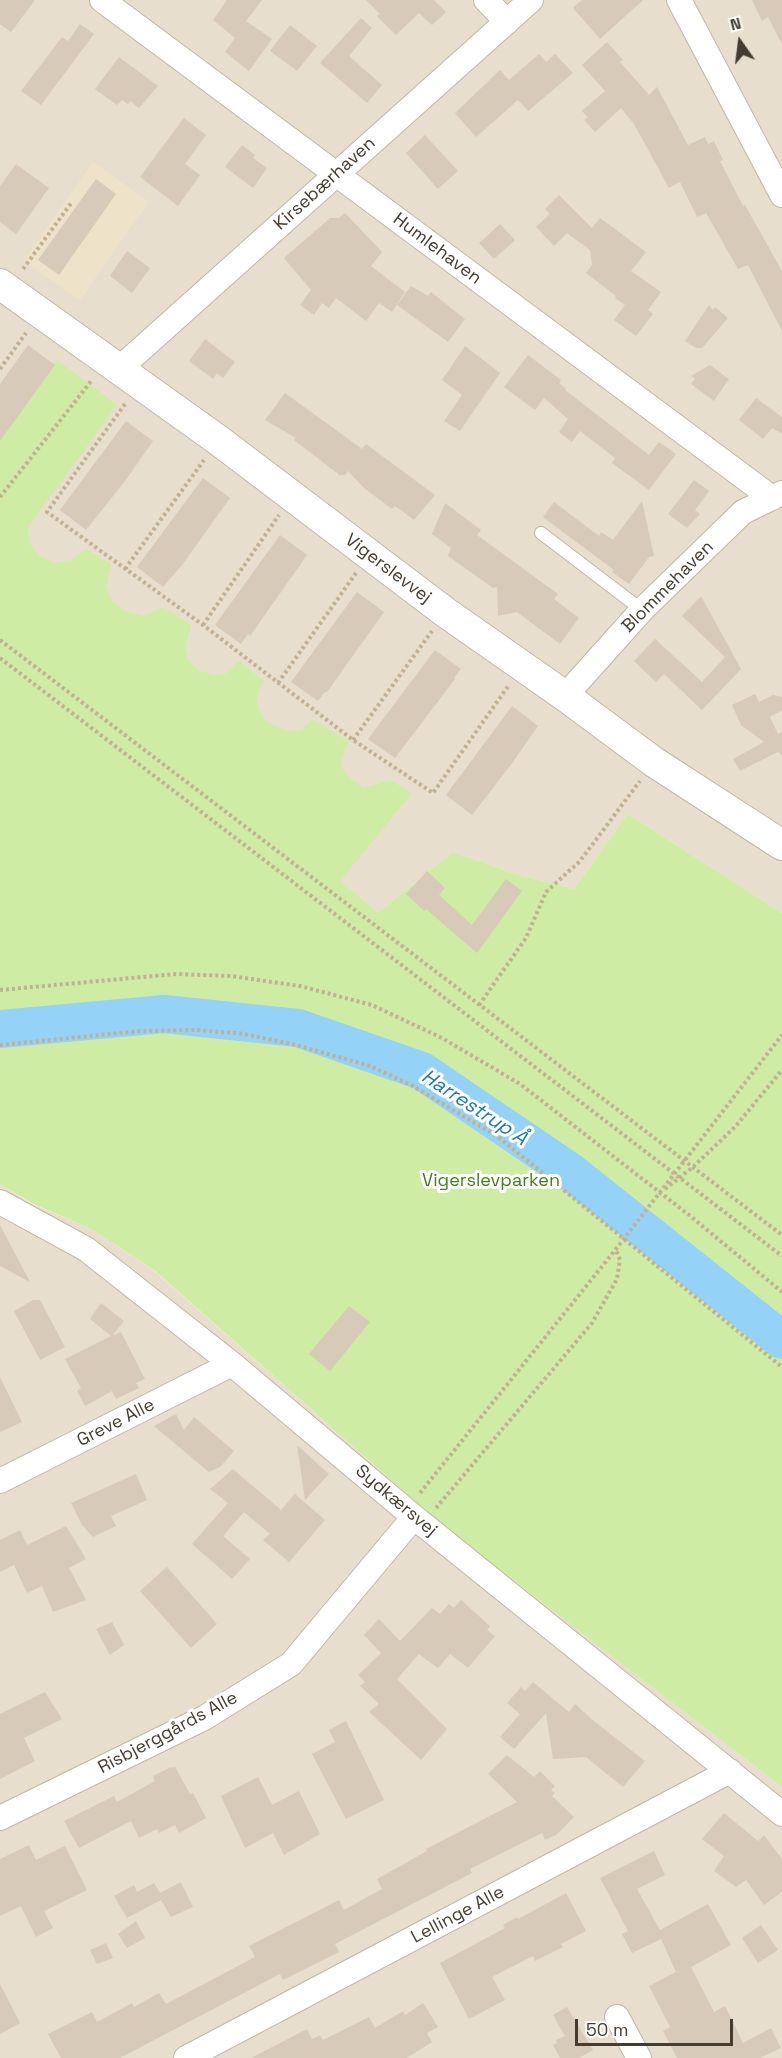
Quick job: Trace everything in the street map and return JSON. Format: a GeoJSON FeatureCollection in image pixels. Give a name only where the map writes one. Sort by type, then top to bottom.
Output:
{"type":"FeatureCollection","features":[{"type":"Feature","properties":{"kind":"street","name":"Humlehaven"},"geometry":{"type":"LineString","coordinates":[[102,0],[336,175],[777,495]]}},
{"type":"Feature","properties":{"kind":"street"},"geometry":{"type":"LineString","coordinates":[[486,0],[507,22]]}},
{"type":"Feature","properties":{"kind":"street","name":"Kirsebærhaven"},"geometry":{"type":"LineString","coordinates":[[122,371],[531,0]]}},
{"type":"Feature","properties":{"kind":"street"},"geometry":{"type":"LineString","coordinates":[[679,0],[782,195]]}},
{"type":"Feature","properties":{"kind":"street","name":"Vigerslevvej"},"geometry":{"type":"LineString","coordinates":[[4,287],[218,440],[445,612],[654,762],[782,845]]}},
{"type":"Feature","properties":{"kind":"street","name":"Blommehaven"},"geometry":{"type":"LineString","coordinates":[[565,696],[642,610],[743,512],[777,495]]}},
{"type":"Feature","properties":{"kind":"street","name":"Sydkærsvej"},"geometry":{"type":"LineString","coordinates":[[0,1202],[86,1249],[232,1365],[410,1514],[782,1814]]}},
{"type":"Feature","properties":{"kind":"street","name":"Greve Alle"},"geometry":{"type":"LineString","coordinates":[[0,1481],[232,1365]]}},
{"type":"Feature","properties":{"kind":"street","name":"Risbjerggårds Alle"},"geometry":{"type":"LineString","coordinates":[[0,1818],[204,1718],[291,1664],[410,1514]]}},
{"type":"Feature","properties":{"kind":"street","name":"Lellinge Alle"},"geometry":{"type":"LineString","coordinates":[[186,2058],[730,1771]]}},
{"type":"Feature","properties":{"kind":"street"},"geometry":{"type":"LineString","coordinates":[[617,2017],[639,2058]]}},
{"type":"Feature","properties":{"kind":"lane"},"geometry":{"type":"LineString","coordinates":[[541,533],[642,610]]}},
{"type":"Feature","properties":{"kind":"path"},"geometry":{"type":"LineString","coordinates":[[4,287],[72,202]]}},
{"type":"Feature","properties":{"kind":"path"},"geometry":{"type":"LineString","coordinates":[[0,369],[41,313]]}},
{"type":"Feature","properties":{"kind":"path"},"geometry":{"type":"LineString","coordinates":[[0,497],[122,371]]}},
{"type":"Feature","properties":{"kind":"path"},"geometry":{"type":"LineString","coordinates":[[122,371],[47,512],[202,625],[353,740],[433,794],[523,667]]}},
{"type":"Feature","properties":{"kind":"path"},"geometry":{"type":"LineString","coordinates":[[125,569],[218,440]]}},
{"type":"Feature","properties":{"kind":"path"},"geometry":{"type":"LineString","coordinates":[[202,625],[292,497]]}},
{"type":"Feature","properties":{"kind":"path"},"geometry":{"type":"LineString","coordinates":[[278,683],[370,555]]}},
{"type":"Feature","properties":{"kind":"path"},"geometry":{"type":"LineString","coordinates":[[353,740],[445,612]]}},
{"type":"Feature","properties":{"kind":"path"},"geometry":{"type":"LineString","coordinates":[[0,640],[782,1235]]}},
{"type":"Feature","properties":{"kind":"path"},"geometry":{"type":"LineString","coordinates":[[0,658],[782,1256]]}},
{"type":"Feature","properties":{"kind":"path"},"geometry":{"type":"LineString","coordinates":[[479,1005],[526,938],[546,892],[580,861],[654,762]]}},
{"type":"Feature","properties":{"kind":"path"},"geometry":{"type":"LineString","coordinates":[[0,990],[176,974],[231,976],[300,986],[372,1005],[442,1038],[520,1084],[782,1292]]}},
{"type":"Feature","properties":{"kind":"path"},"geometry":{"type":"LineString","coordinates":[[0,1045],[129,1032],[198,1030],[244,1034],[296,1045],[370,1066],[411,1085],[497,1136],[782,1367]]}},
{"type":"Feature","properties":{"kind":"path"},"geometry":{"type":"LineString","coordinates":[[410,1514],[782,1035]]}},
{"type":"Feature","properties":{"kind":"path"},"geometry":{"type":"LineString","coordinates":[[660,1193],[693,1167],[735,1127],[782,1070]]}},
{"type":"Feature","properties":{"kind":"path"},"geometry":{"type":"LineString","coordinates":[[410,1514],[434,1512],[592,1323],[617,1279],[620,1260],[616,1250]]}},
{"type":"Feature","properties":{"kind":"shaded area"},"geometry":{"type":"Polygon","coordinates":[[[0,0],[782,0],[782,913],[628,814],[574,889],[518,875],[453,852],[378,913],[0,615],[0,0]]]}},
{"type":"Feature","properties":{"kind":"shaded area"},"geometry":{"type":"Polygon","coordinates":[[[93,162],[149,202],[80,300],[23,261],[93,162]]]}},
{"type":"Feature","properties":{"kind":"shaded area"},"geometry":{"type":"Polygon","coordinates":[[[0,1184],[32,1204],[91,1229],[153,1270],[444,1527],[782,1787],[782,2058],[0,2058],[0,1184]]]}},
{"type":"Feature","properties":{"kind":"green space","name":"Vigerslevparken"},"geometry":{"type":"Polygon","coordinates":[[[57,360],[117,405],[28,527],[29,543],[38,555],[55,563],[72,560],[86,549],[111,564],[106,587],[112,601],[125,611],[143,616],[163,607],[191,625],[185,647],[188,660],[198,670],[214,675],[225,674],[239,661],[264,681],[258,691],[257,702],[262,717],[273,725],[288,731],[302,730],[312,719],[349,741],[341,759],[342,768],[350,778],[364,788],[390,780],[412,793],[340,881],[378,913],[453,852],[518,875],[574,889],[628,814],[782,913],[782,1787],[444,1527],[154,1270],[91,1229],[32,1203],[0,1184],[0,440],[57,360]]]}},
{"type":"Feature","properties":{"kind":"building"},"geometry":{"type":"Polygon","coordinates":[[[0,0],[35,0],[11,32],[0,24],[0,0]]]}},
{"type":"Feature","properties":{"kind":"building"},"geometry":{"type":"Polygon","coordinates":[[[227,0],[262,0],[246,21],[272,39],[249,71],[225,52],[235,38],[213,20],[227,0]]]}},
{"type":"Feature","properties":{"kind":"building"},"geometry":{"type":"Polygon","coordinates":[[[366,0],[434,0],[446,12],[432,25],[419,13],[396,35],[377,16],[380,14],[366,0]]]}},
{"type":"Feature","properties":{"kind":"building"},"geometry":{"type":"Polygon","coordinates":[[[582,0],[643,0],[600,39],[573,8],[582,0]]]}},
{"type":"Feature","properties":{"kind":"building"},"geometry":{"type":"Polygon","coordinates":[[[752,0],[782,0],[782,44],[768,17],[762,21],[752,0]]]}},
{"type":"Feature","properties":{"kind":"building"},"geometry":{"type":"Polygon","coordinates":[[[361,18],[372,28],[349,56],[382,85],[367,103],[320,63],[361,18]]]}},
{"type":"Feature","properties":{"kind":"building"},"geometry":{"type":"Polygon","coordinates":[[[80,24],[94,34],[41,105],[21,91],[62,37],[68,41],[80,24]]]}},
{"type":"Feature","properties":{"kind":"building"},"geometry":{"type":"Polygon","coordinates":[[[290,25],[317,46],[297,71],[270,51],[290,25]]]}},
{"type":"Feature","properties":{"kind":"building"},"geometry":{"type":"Polygon","coordinates":[[[607,42],[623,60],[620,62],[649,95],[657,87],[688,145],[705,137],[708,144],[714,141],[723,160],[720,161],[743,206],[745,205],[782,271],[782,331],[748,265],[738,269],[706,213],[697,217],[680,182],[669,188],[634,124],[621,108],[595,132],[584,120],[588,117],[582,111],[605,91],[582,65],[607,42]]]}},
{"type":"Feature","properties":{"kind":"building"},"geometry":{"type":"Polygon","coordinates":[[[539,54],[546,62],[555,54],[573,73],[528,111],[518,100],[476,137],[455,113],[500,70],[509,80],[539,54]]]}},
{"type":"Feature","properties":{"kind":"building"},"geometry":{"type":"Polygon","coordinates":[[[119,57],[158,86],[139,108],[130,101],[128,104],[122,100],[117,105],[95,89],[119,57]]]}},
{"type":"Feature","properties":{"kind":"building"},"geometry":{"type":"Polygon","coordinates":[[[184,118],[206,135],[185,164],[200,175],[178,206],[140,177],[184,118]]]}},
{"type":"Feature","properties":{"kind":"building"},"geometry":{"type":"Polygon","coordinates":[[[425,135],[458,171],[438,189],[406,153],[425,135]]]}},
{"type":"Feature","properties":{"kind":"building"},"geometry":{"type":"Polygon","coordinates":[[[242,145],[255,155],[253,158],[267,168],[253,188],[225,167],[242,145]]]}},
{"type":"Feature","properties":{"kind":"building"},"geometry":{"type":"Polygon","coordinates":[[[16,164],[49,188],[16,234],[0,222],[0,186],[16,164]]]}},
{"type":"Feature","properties":{"kind":"building"},"geometry":{"type":"Polygon","coordinates":[[[96,179],[116,194],[59,275],[38,260],[96,179]]]}},
{"type":"Feature","properties":{"kind":"building"},"geometry":{"type":"Polygon","coordinates":[[[559,195],[592,228],[600,218],[646,252],[631,271],[661,292],[648,310],[653,314],[636,336],[614,320],[625,305],[586,273],[592,265],[590,250],[567,233],[554,246],[536,227],[550,214],[545,209],[559,195]]]}},
{"type":"Feature","properties":{"kind":"building"},"geometry":{"type":"Polygon","coordinates":[[[345,213],[382,252],[371,266],[405,292],[392,312],[379,303],[366,321],[336,298],[329,308],[322,303],[314,315],[300,305],[311,290],[284,258],[330,218],[339,218],[345,213]]]}},
{"type":"Feature","properties":{"kind":"building"},"geometry":{"type":"Polygon","coordinates":[[[500,224],[515,240],[494,259],[479,243],[500,224]]]}},
{"type":"Feature","properties":{"kind":"building"},"geometry":{"type":"Polygon","coordinates":[[[127,251],[150,268],[132,293],[110,276],[127,251]]]}},
{"type":"Feature","properties":{"kind":"building"},"geometry":{"type":"Polygon","coordinates":[[[411,286],[428,296],[431,292],[465,319],[448,342],[397,305],[411,286]]]}},
{"type":"Feature","properties":{"kind":"building"},"geometry":{"type":"Polygon","coordinates":[[[709,305],[713,310],[715,307],[728,318],[702,348],[696,348],[685,341],[709,305]]]}},
{"type":"Feature","properties":{"kind":"building"},"geometry":{"type":"Polygon","coordinates":[[[205,339],[235,362],[223,378],[217,373],[213,379],[189,361],[205,339]]]}},
{"type":"Feature","properties":{"kind":"building"},"geometry":{"type":"Polygon","coordinates":[[[28,345],[55,365],[0,441],[0,384],[28,345]]]}},
{"type":"Feature","properties":{"kind":"building"},"geometry":{"type":"Polygon","coordinates":[[[465,346],[500,373],[460,431],[444,421],[462,395],[442,380],[465,346]]]}},
{"type":"Feature","properties":{"kind":"building"},"geometry":{"type":"Polygon","coordinates":[[[528,355],[561,380],[559,383],[565,390],[649,455],[659,442],[676,454],[649,490],[612,463],[615,458],[580,431],[572,442],[559,432],[568,419],[544,398],[535,410],[504,387],[528,355]]]}},
{"type":"Feature","properties":{"kind":"building"},"geometry":{"type":"Polygon","coordinates":[[[710,365],[729,379],[714,401],[691,384],[695,379],[691,376],[710,365]]]}},
{"type":"Feature","properties":{"kind":"building"},"geometry":{"type":"Polygon","coordinates":[[[285,393],[362,449],[366,444],[435,495],[414,520],[395,506],[392,509],[364,488],[348,471],[341,476],[294,440],[296,438],[265,420],[285,393]]]}},
{"type":"Feature","properties":{"kind":"building"},"geometry":{"type":"Polygon","coordinates":[[[756,398],[782,417],[782,434],[772,428],[763,439],[739,420],[756,398]]]}},
{"type":"Feature","properties":{"kind":"building"},"geometry":{"type":"Polygon","coordinates":[[[126,421],[153,441],[86,530],[60,510],[126,421]]]}},
{"type":"Feature","properties":{"kind":"building"},"geometry":{"type":"Polygon","coordinates":[[[203,478],[230,498],[182,565],[163,587],[137,567],[203,478]]]}},
{"type":"Feature","properties":{"kind":"building"},"geometry":{"type":"Polygon","coordinates":[[[694,480],[709,491],[695,510],[700,514],[687,528],[668,514],[694,480]]]}},
{"type":"Feature","properties":{"kind":"building"},"geometry":{"type":"Polygon","coordinates":[[[642,501],[654,556],[649,557],[629,584],[612,572],[614,570],[543,517],[554,502],[599,536],[601,532],[613,540],[642,501]]]}},
{"type":"Feature","properties":{"kind":"building"},"geometry":{"type":"Polygon","coordinates":[[[445,503],[481,530],[477,535],[558,594],[554,599],[579,618],[560,644],[517,612],[498,616],[497,587],[493,588],[448,556],[451,548],[432,534],[445,503]]]}},
{"type":"Feature","properties":{"kind":"building"},"geometry":{"type":"Polygon","coordinates":[[[280,535],[307,555],[250,636],[248,634],[241,644],[215,625],[280,535]]]}},
{"type":"Feature","properties":{"kind":"building"},"geometry":{"type":"Polygon","coordinates":[[[357,592],[384,612],[327,692],[318,701],[291,682],[357,592]]]}},
{"type":"Feature","properties":{"kind":"building"},"geometry":{"type":"Polygon","coordinates":[[[701,596],[741,669],[702,710],[664,674],[656,682],[634,661],[655,639],[702,682],[725,657],[682,616],[701,596]]]}},
{"type":"Feature","properties":{"kind":"building"},"geometry":{"type":"Polygon","coordinates":[[[435,650],[461,669],[395,758],[368,739],[435,650]]]}},
{"type":"Feature","properties":{"kind":"building"},"geometry":{"type":"Polygon","coordinates":[[[755,694],[759,702],[773,695],[782,697],[782,710],[770,717],[778,734],[782,732],[782,755],[778,752],[740,771],[733,759],[764,742],[741,725],[732,705],[755,694]]]}},
{"type":"Feature","properties":{"kind":"building"},"geometry":{"type":"Polygon","coordinates":[[[512,706],[538,726],[472,815],[446,795],[512,706]]]}},
{"type":"Feature","properties":{"kind":"building"},"geometry":{"type":"Polygon","coordinates":[[[427,871],[445,888],[439,895],[472,925],[506,879],[522,891],[477,953],[406,894],[427,871]]]}},
{"type":"Feature","properties":{"kind":"building"},"geometry":{"type":"Polygon","coordinates":[[[0,1225],[30,1282],[0,1266],[0,1225]]]}},
{"type":"Feature","properties":{"kind":"building"},"geometry":{"type":"Polygon","coordinates":[[[33,1300],[40,1300],[65,1347],[40,1360],[14,1311],[33,1300]]]}},
{"type":"Feature","properties":{"kind":"building"},"geometry":{"type":"Polygon","coordinates":[[[101,1303],[124,1321],[112,1336],[121,1332],[145,1379],[136,1383],[139,1388],[116,1399],[112,1391],[85,1406],[77,1391],[81,1388],[65,1359],[111,1336],[90,1319],[101,1303]]]}},
{"type":"Feature","properties":{"kind":"building"},"geometry":{"type":"Polygon","coordinates":[[[349,1306],[370,1322],[330,1371],[309,1354],[349,1306]]]}},
{"type":"Feature","properties":{"kind":"building"},"geometry":{"type":"Polygon","coordinates":[[[0,1377],[22,1422],[0,1432],[0,1377]]]}},
{"type":"Feature","properties":{"kind":"building"},"geometry":{"type":"Polygon","coordinates":[[[176,1414],[184,1430],[194,1417],[234,1451],[220,1467],[209,1472],[154,1426],[176,1414]]]}},
{"type":"Feature","properties":{"kind":"building"},"geometry":{"type":"Polygon","coordinates":[[[297,1445],[329,1474],[305,1500],[297,1445]]]}},
{"type":"Feature","properties":{"kind":"building"},"geometry":{"type":"Polygon","coordinates":[[[233,1469],[281,1510],[295,1494],[325,1520],[289,1562],[263,1540],[270,1534],[244,1512],[223,1536],[250,1559],[232,1579],[192,1544],[228,1503],[210,1489],[233,1469]]]}},
{"type":"Feature","properties":{"kind":"building"},"geometry":{"type":"Polygon","coordinates":[[[136,1474],[147,1500],[111,1516],[116,1526],[93,1537],[82,1525],[71,1503],[136,1474]]]}},
{"type":"Feature","properties":{"kind":"building"},"geometry":{"type":"Polygon","coordinates":[[[66,1526],[86,1559],[69,1568],[86,1600],[53,1612],[42,1586],[27,1593],[14,1565],[0,1572],[0,1540],[20,1530],[27,1545],[66,1526]]]}},
{"type":"Feature","properties":{"kind":"building"},"geometry":{"type":"Polygon","coordinates":[[[167,1567],[217,1624],[191,1648],[140,1591],[167,1567]]]}},
{"type":"Feature","properties":{"kind":"building"},"geometry":{"type":"Polygon","coordinates":[[[461,1600],[490,1626],[487,1630],[495,1636],[468,1668],[450,1654],[438,1668],[419,1654],[397,1679],[447,1729],[421,1760],[369,1712],[379,1704],[360,1686],[365,1682],[358,1675],[381,1653],[364,1635],[379,1619],[400,1641],[432,1608],[440,1614],[449,1604],[454,1608],[461,1600]]]}},
{"type":"Feature","properties":{"kind":"building"},"geometry":{"type":"Polygon","coordinates":[[[112,1622],[124,1645],[110,1655],[96,1629],[112,1622]]]}},
{"type":"Feature","properties":{"kind":"building"},"geometry":{"type":"Polygon","coordinates":[[[533,1682],[569,1712],[575,1704],[645,1761],[623,1787],[586,1757],[553,1759],[546,1713],[514,1749],[500,1737],[520,1714],[507,1703],[521,1687],[525,1691],[533,1682]]]}},
{"type":"Feature","properties":{"kind":"building"},"geometry":{"type":"Polygon","coordinates":[[[45,1692],[62,1719],[24,1738],[35,1761],[0,1779],[0,1714],[45,1692]]]}},
{"type":"Feature","properties":{"kind":"building"},"geometry":{"type":"Polygon","coordinates":[[[346,1721],[384,1800],[346,1819],[312,1754],[335,1742],[329,1730],[346,1721]]]}},
{"type":"Feature","properties":{"kind":"building"},"geometry":{"type":"Polygon","coordinates":[[[507,1755],[534,1777],[540,1771],[555,1786],[551,1790],[555,1793],[552,1796],[574,1817],[556,1835],[545,1840],[542,1833],[470,1869],[472,1873],[335,1944],[339,1952],[283,1980],[280,1974],[120,2058],[61,2058],[48,2034],[92,2012],[97,2022],[132,2003],[134,2007],[159,1993],[166,2004],[255,1957],[249,1946],[339,1900],[344,1910],[382,1889],[377,1879],[427,1851],[426,1849],[517,1802],[488,1774],[507,1755]]]}},
{"type":"Feature","properties":{"kind":"building"},"geometry":{"type":"Polygon","coordinates":[[[175,1767],[190,1794],[193,1793],[206,1818],[179,1833],[175,1825],[159,1833],[157,1829],[139,1838],[131,1821],[79,1848],[64,1821],[114,1796],[117,1802],[155,1781],[153,1776],[175,1767]]]}},
{"type":"Feature","properties":{"kind":"building"},"geometry":{"type":"Polygon","coordinates":[[[258,1777],[272,1805],[299,1791],[320,1834],[284,1855],[273,1833],[245,1848],[221,1796],[258,1777]]]}},
{"type":"Feature","properties":{"kind":"building"},"geometry":{"type":"Polygon","coordinates":[[[724,1813],[758,1841],[764,1835],[782,1859],[782,1892],[764,1905],[746,1880],[736,1887],[714,1871],[724,1856],[702,1839],[724,1813]]]}},
{"type":"Feature","properties":{"kind":"building"},"geometry":{"type":"Polygon","coordinates":[[[29,1845],[36,1860],[65,1846],[87,1890],[44,1911],[53,1928],[36,1937],[21,1906],[0,1916],[0,1859],[29,1845]]]}},
{"type":"Feature","properties":{"kind":"building"},"geometry":{"type":"Polygon","coordinates":[[[654,1851],[665,1875],[637,1889],[660,1930],[708,1904],[731,1945],[691,1967],[714,2012],[725,2006],[743,2043],[771,2028],[781,2048],[760,2058],[677,2058],[663,2031],[670,2027],[649,1986],[676,1972],[661,1939],[632,1953],[622,1934],[628,1931],[600,1878],[654,1851]]]}},
{"type":"Feature","properties":{"kind":"building"},"geometry":{"type":"Polygon","coordinates":[[[181,1882],[193,1907],[171,1917],[161,1900],[127,1918],[114,1896],[134,1885],[137,1892],[154,1883],[160,1893],[181,1882]]]}},
{"type":"Feature","properties":{"kind":"building"},"geometry":{"type":"Polygon","coordinates":[[[566,1893],[586,1931],[561,1944],[563,1947],[535,1961],[533,1956],[492,1977],[505,2000],[469,2019],[440,1963],[505,1928],[503,1925],[517,1917],[518,1919],[566,1893]]]}},
{"type":"Feature","properties":{"kind":"building"},"geometry":{"type":"Polygon","coordinates":[[[136,1921],[145,1938],[127,1948],[118,1934],[136,1921]]]}},
{"type":"Feature","properties":{"kind":"building"},"geometry":{"type":"Polygon","coordinates":[[[761,1925],[778,1950],[758,1963],[742,1938],[761,1925]]]}},
{"type":"Feature","properties":{"kind":"building"},"geometry":{"type":"Polygon","coordinates":[[[106,1943],[113,1958],[97,1964],[90,1950],[106,1943]]]}},
{"type":"Feature","properties":{"kind":"building"},"geometry":{"type":"Polygon","coordinates":[[[0,1984],[20,2023],[0,2034],[0,1984]]]}},
{"type":"Feature","properties":{"kind":"building"},"geometry":{"type":"Polygon","coordinates":[[[423,2003],[438,2027],[427,2033],[432,2042],[407,2058],[251,2058],[307,2029],[312,2039],[320,2035],[323,2040],[369,2017],[375,2028],[403,2011],[405,2015],[423,2003]]]}},
{"type":"Feature","properties":{"kind":"building"},"geometry":{"type":"Polygon","coordinates":[[[567,2007],[593,2050],[579,2058],[560,2058],[553,2045],[557,2043],[556,2040],[565,2036],[553,2015],[567,2007]]]}},
{"type":"Feature","properties":{"kind":"waterway","name":"Harrestrup Å"},"geometry":{"type":"LineString","coordinates":[[0,1029],[164,1014],[298,1028],[422,1071],[572,1173],[782,1340]]}}]}
